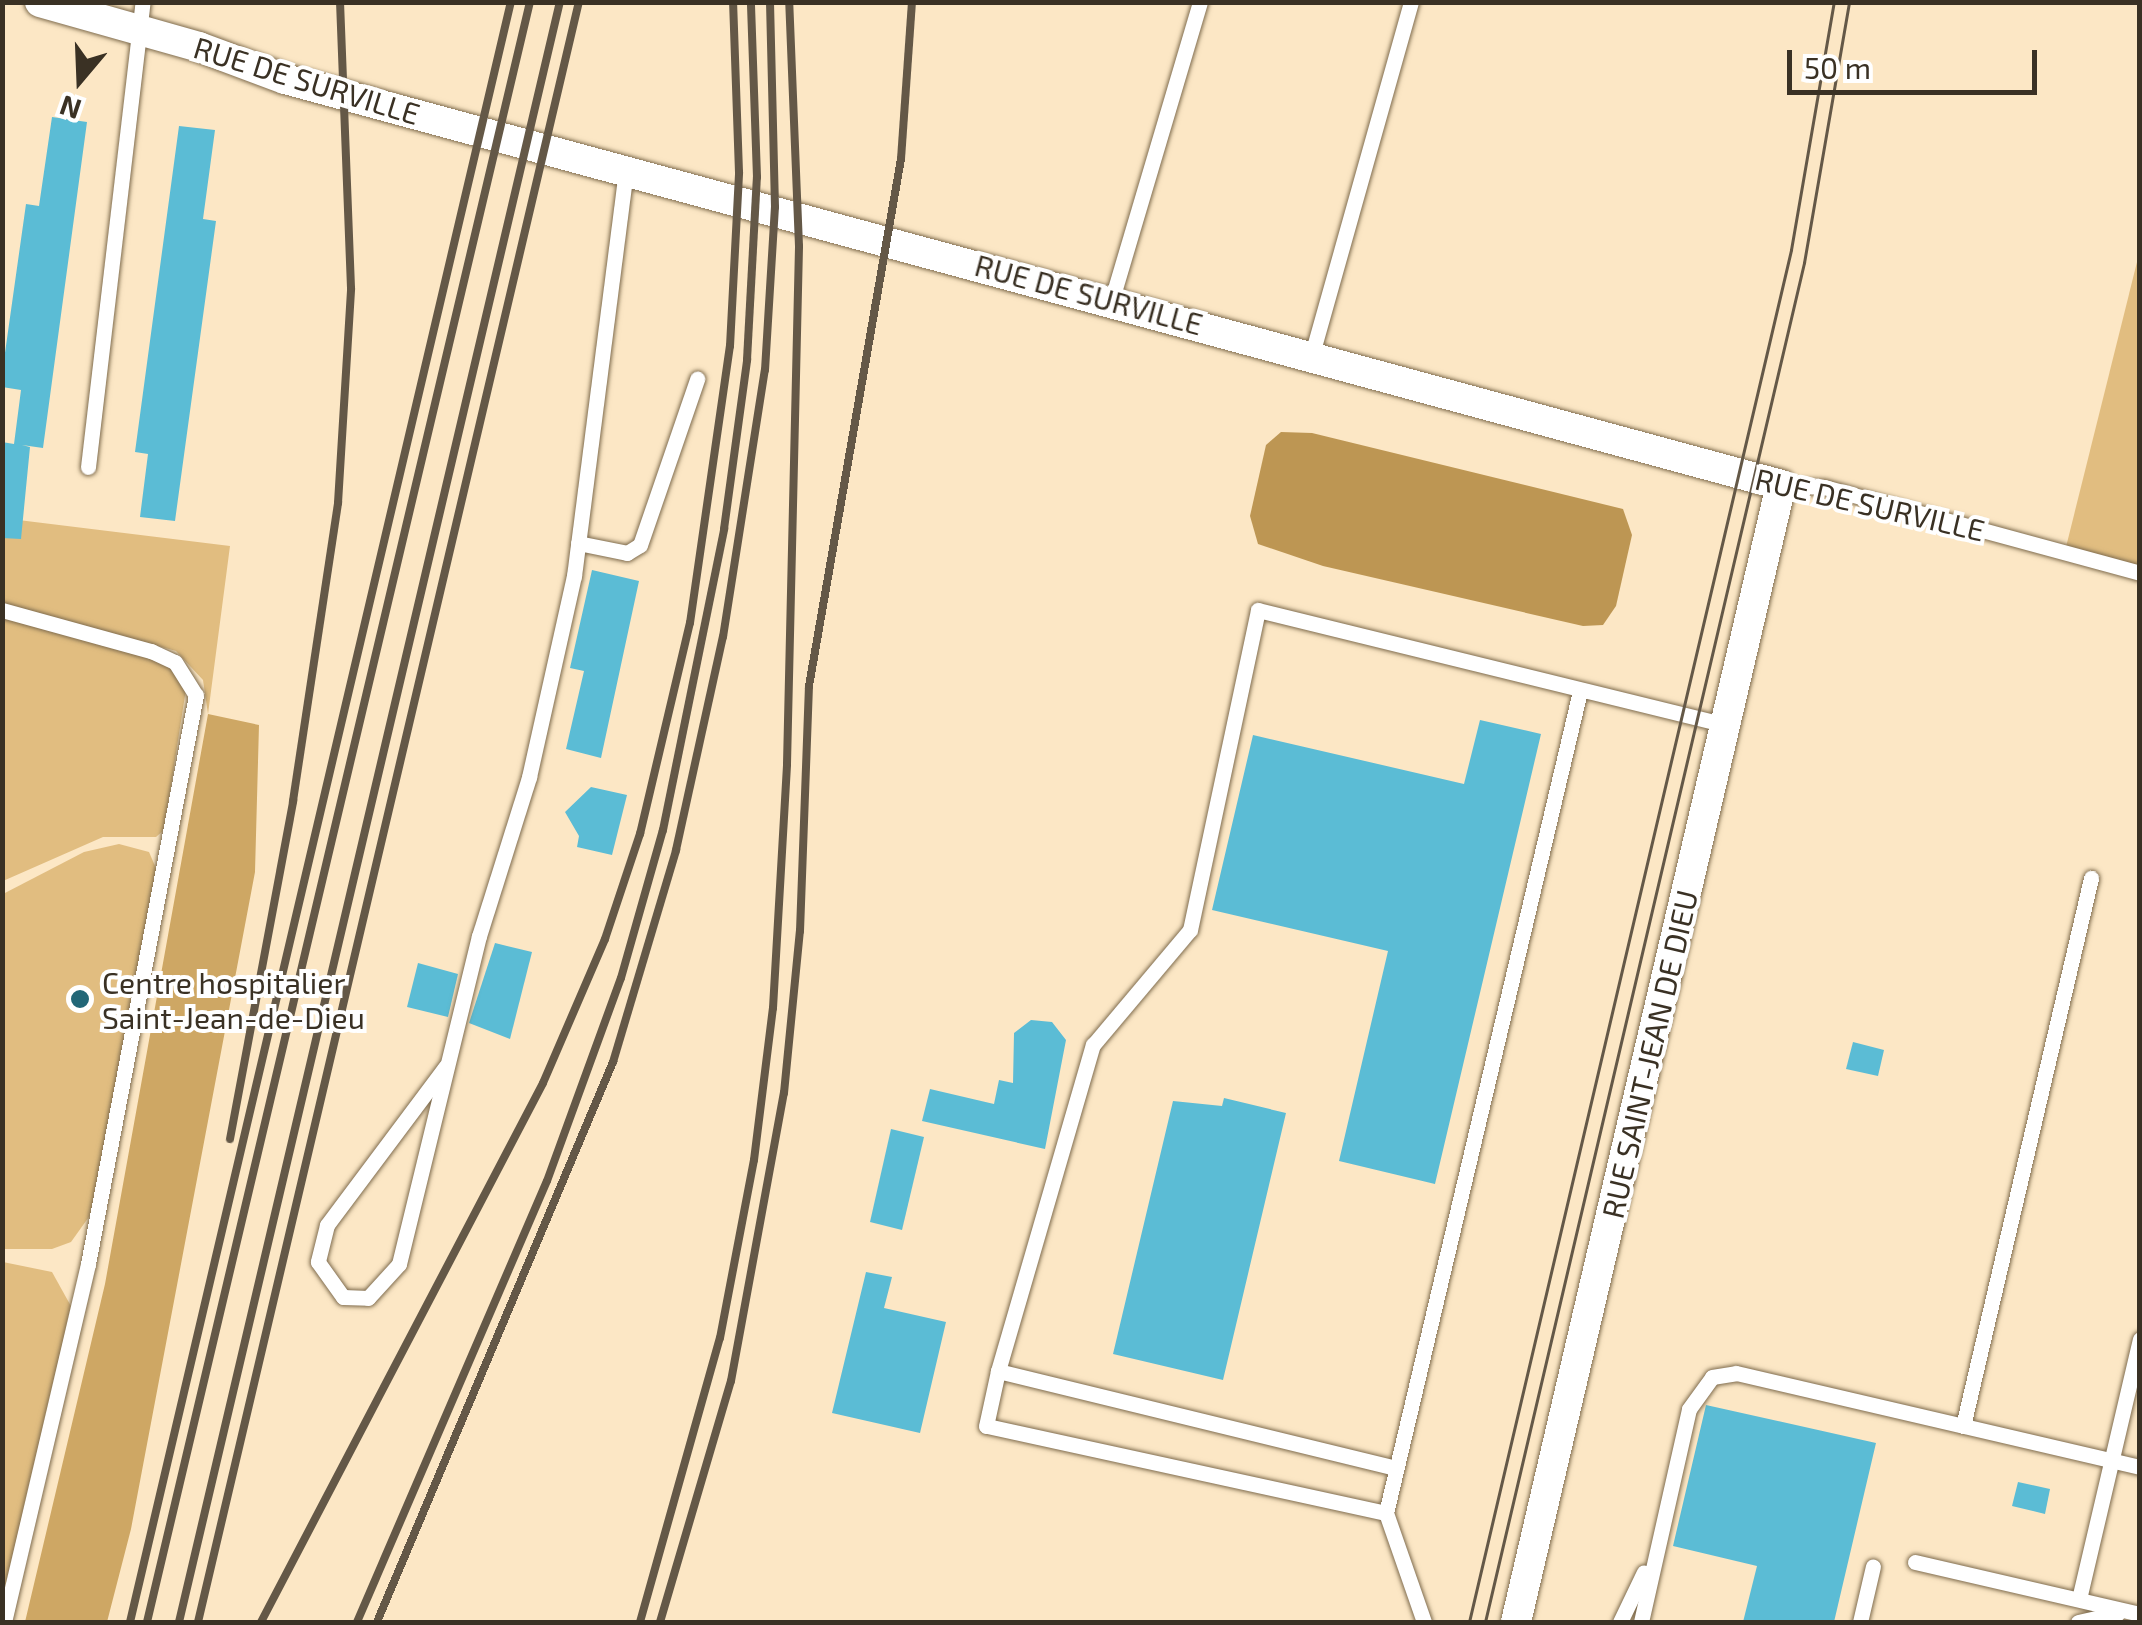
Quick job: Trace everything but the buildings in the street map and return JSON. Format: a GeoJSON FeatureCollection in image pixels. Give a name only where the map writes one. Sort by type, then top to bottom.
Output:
{"type":"FeatureCollection","features":[{"type":"Feature","properties":{"kind":"street","name":"RUE DE SURVILLE"},"geometry":{"type":"LineString","coordinates":[[40,2],[143,17],[285,79],[1312,354],[1781,485]]}},
{"type":"Feature","properties":{"kind":"street","name":"RUE SAINT-JEAN DE DIEU"},"geometry":{"type":"LineString","coordinates":[[1516,1622],[1781,485]]}},
{"type":"Feature","properties":{"kind":"lane"},"geometry":{"type":"LineString","coordinates":[[1112,300],[1200,2]]}},
{"type":"Feature","properties":{"kind":"lane"},"geometry":{"type":"LineString","coordinates":[[1312,354],[1411,2]]}},
{"type":"Feature","properties":{"kind":"lane"},"geometry":{"type":"LineString","coordinates":[[88,467],[143,17]]}},
{"type":"Feature","properties":{"kind":"lane"},"geometry":{"type":"LineString","coordinates":[[446,1066],[327,1225],[318,1262],[343,1297],[368,1298],[398,1264],[446,1066],[529,777],[578,543],[626,170]]}},
{"type":"Feature","properties":{"kind":"lane"},"geometry":{"type":"LineString","coordinates":[[578,543],[627,553],[640,545],[697,379]]}},
{"type":"Feature","properties":{"kind":"lane","name":"RUE DE SURVILLE"},"geometry":{"type":"LineString","coordinates":[[1781,485],[1824,487],[2140,573]]}},
{"type":"Feature","properties":{"kind":"lane"},"geometry":{"type":"LineString","coordinates":[[2,610],[151,650],[175,662],[196,695],[88,1264],[4,1622]]}},
{"type":"Feature","properties":{"kind":"lane"},"geometry":{"type":"LineString","coordinates":[[1386,1513],[986,1426],[998,1371],[1093,1045],[1190,930],[1258,610],[1725,726]]}},
{"type":"Feature","properties":{"kind":"lane"},"geometry":{"type":"LineString","coordinates":[[1424,1622],[1386,1513],[1580,691]]}},
{"type":"Feature","properties":{"kind":"lane"},"geometry":{"type":"LineString","coordinates":[[1963,1426],[2091,878]]}},
{"type":"Feature","properties":{"kind":"lane"},"geometry":{"type":"LineString","coordinates":[[2079,1599],[2140,1339]]}},
{"type":"Feature","properties":{"kind":"lane"},"geometry":{"type":"LineString","coordinates":[[998,1371],[1396,1468]]}},
{"type":"Feature","properties":{"kind":"lane"},"geometry":{"type":"LineString","coordinates":[[1641,1622],[1689,1409],[1712,1378],[1736,1372],[2140,1467]]}},
{"type":"Feature","properties":{"kind":"lane"},"geometry":{"type":"LineString","coordinates":[[1620,1622],[1660,1531]]}},
{"type":"Feature","properties":{"kind":"lane"},"geometry":{"type":"LineString","coordinates":[[1915,1562],[2134,1613]]}},
{"type":"Feature","properties":{"kind":"lane"},"geometry":{"type":"LineString","coordinates":[[1860,1622],[1874,1566]]}},
{"type":"Feature","properties":{"kind":"lane"},"geometry":{"type":"LineString","coordinates":[[2078,1622],[2134,1613]]}},
{"type":"Feature","properties":{"kind":"shaded area"},"geometry":{"type":"Polygon","coordinates":[[[2139,254],[2139,567],[2066,547],[2139,254]]]}},
{"type":"Feature","properties":{"kind":"shaded area"},"geometry":{"type":"Polygon","coordinates":[[[1281,432],[1312,433],[1623,509],[1632,535],[1616,606],[1603,625],[1583,626],[1323,566],[1258,544],[1250,516],[1266,445],[1281,432]]]}},
{"type":"Feature","properties":{"kind":"shaded area"},"geometry":{"type":"Polygon","coordinates":[[[2,518],[230,546],[208,714],[203,680],[176,651],[3,603],[2,518]]]}},
{"type":"Feature","properties":{"kind":"shaded area"},"geometry":{"type":"Polygon","coordinates":[[[3,617],[168,664],[186,689],[164,830],[156,837],[103,837],[3,881],[3,617]]]}},
{"type":"Feature","properties":{"kind":"shaded area"},"geometry":{"type":"Polygon","coordinates":[[[208,714],[259,725],[255,872],[131,1529],[107,1622],[25,1622],[105,1284],[208,714]]]}},
{"type":"Feature","properties":{"kind":"shaded area"},"geometry":{"type":"Polygon","coordinates":[[[119,844],[149,852],[158,873],[96,1207],[71,1242],[52,1249],[3,1249],[3,894],[84,852],[119,844]]]}},
{"type":"Feature","properties":{"kind":"shaded area"},"geometry":{"type":"Polygon","coordinates":[[[3,1262],[52,1272],[72,1308],[3,1603],[3,1262]]]}},
{"type":"Feature","properties":{"kind":"tram line"},"geometry":{"type":"LineString","coordinates":[[1469,1622],[1791,250],[1834,2]]}},
{"type":"Feature","properties":{"kind":"tram line"},"geometry":{"type":"LineString","coordinates":[[1485,1622],[1804,263],[1849,2]]}},
{"type":"Feature","properties":{"kind":"railway"},"geometry":{"type":"LineString","coordinates":[[230,1139],[293,801],[338,503],[351,288],[340,2]]}},
{"type":"Feature","properties":{"kind":"railway"},"geometry":{"type":"LineString","coordinates":[[130,1622],[511,2]]}},
{"type":"Feature","properties":{"kind":"railway"},"geometry":{"type":"LineString","coordinates":[[147,1622],[530,2]]}},
{"type":"Feature","properties":{"kind":"railway"},"geometry":{"type":"LineString","coordinates":[[179,1622],[560,2]]}},
{"type":"Feature","properties":{"kind":"railway"},"geometry":{"type":"LineString","coordinates":[[198,1622],[579,2]]}},
{"type":"Feature","properties":{"kind":"railway"},"geometry":{"type":"LineString","coordinates":[[261,1622],[543,1083],[605,939],[640,834],[690,623],[730,346],[739,172],[733,2]]}},
{"type":"Feature","properties":{"kind":"railway"},"geometry":{"type":"LineString","coordinates":[[357,1622],[547,1181],[621,978],[663,830],[724,529],[747,360],[757,177],[751,2]]}},
{"type":"Feature","properties":{"kind":"railway"},"geometry":{"type":"LineString","coordinates":[[377,1622],[613,1062],[676,850],[723,637],[765,370],[775,207],[770,2]]}},
{"type":"Feature","properties":{"kind":"railway"},"geometry":{"type":"LineString","coordinates":[[640,1622],[720,1338],[754,1160],[773,1008],[787,764],[799,246],[789,2]]}},
{"type":"Feature","properties":{"kind":"railway"},"geometry":{"type":"LineString","coordinates":[[660,1622],[731,1381],[784,1093],[800,931],[809,686],[901,159],[912,2]]}},
{"type":"Feature","properties":{"kind":"place","name":"Centre hospitalier Saint-Jean-de-Dieu"},"geometry":{"type":"Point","coordinates":[80,999]}}]}
